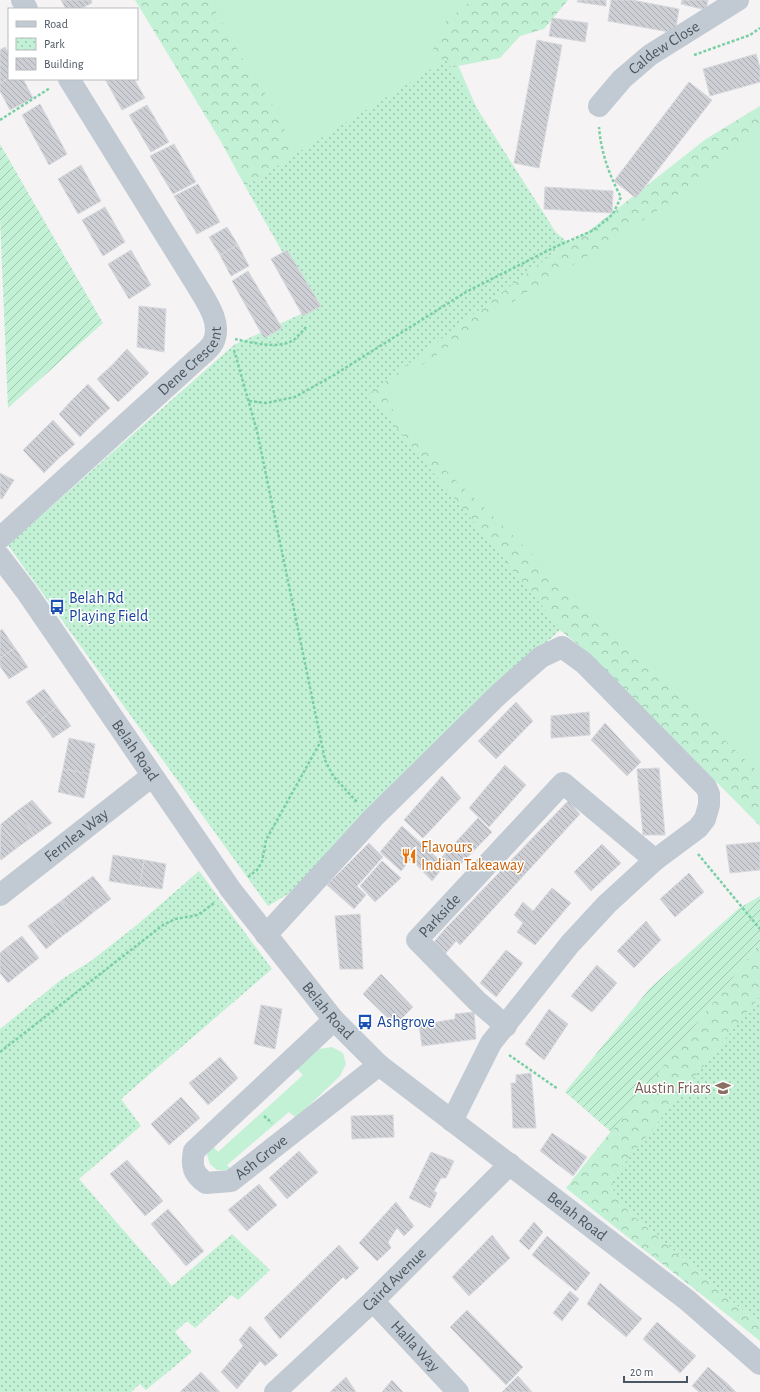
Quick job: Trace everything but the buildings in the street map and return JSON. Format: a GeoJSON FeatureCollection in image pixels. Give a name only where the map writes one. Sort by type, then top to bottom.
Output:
{"type":"FeatureCollection","features":[{"type":"Feature","properties":{"kind":"street","name":"Caldew Close"},"geometry":{"type":"LineString","coordinates":[[601,116],[622,79],[650,55],[738,0]]}},
{"type":"Feature","properties":{"kind":"street","name":"Dene Crescent"},"geometry":{"type":"LineString","coordinates":[[0,538],[222,335],[214,316],[196,284],[61,83]]}},
{"type":"Feature","properties":{"kind":"street","name":"Belah Road"},"geometry":{"type":"LineString","coordinates":[[0,558],[26,591],[231,890],[334,1020],[379,1065],[687,1300],[760,1364]]}},
{"type":"Feature","properties":{"kind":"street"},"geometry":{"type":"LineString","coordinates":[[266,935],[372,818],[498,695],[542,657],[562,647],[584,663],[706,787],[709,794],[710,805],[706,819],[698,828],[655,860],[608,904],[570,944],[528,995],[506,1026],[491,1042],[452,1121]]}},
{"type":"Feature","properties":{"kind":"street","name":"Fernlea Way"},"geometry":{"type":"LineString","coordinates":[[0,895],[152,776]]}},
{"type":"Feature","properties":{"kind":"street","name":"Parkside"},"geometry":{"type":"LineString","coordinates":[[506,1026],[477,1002],[417,940],[563,783],[655,860]]}},
{"type":"Feature","properties":{"kind":"street","name":"Ash Grove"},"geometry":{"type":"LineString","coordinates":[[334,1020],[194,1151],[193,1169],[198,1178],[206,1184],[231,1181],[379,1065]]}},
{"type":"Feature","properties":{"kind":"street","name":"Caird Avenue"},"geometry":{"type":"LineString","coordinates":[[275,1392],[373,1300],[510,1164]]}},
{"type":"Feature","properties":{"kind":"street","name":"Halla Way"},"geometry":{"type":"LineString","coordinates":[[373,1300],[458,1392]]}},
{"type":"Feature","properties":{"kind":"path"},"geometry":{"type":"LineString","coordinates":[[688,57],[750,35],[760,28]]}},
{"type":"Feature","properties":{"kind":"path"},"geometry":{"type":"LineString","coordinates":[[0,120],[61,83]]}},
{"type":"Feature","properties":{"kind":"path"},"geometry":{"type":"LineString","coordinates":[[599,131],[601,116]]}},
{"type":"Feature","properties":{"kind":"path"},"geometry":{"type":"LineString","coordinates":[[249,401],[266,403],[295,397],[334,375],[466,292],[555,247],[594,230],[613,214],[621,197],[611,180],[599,131],[601,116]]}},
{"type":"Feature","properties":{"kind":"path"},"geometry":{"type":"LineString","coordinates":[[222,335],[260,344],[284,344],[295,339],[306,327]]}},
{"type":"Feature","properties":{"kind":"path"},"geometry":{"type":"LineString","coordinates":[[222,335],[235,353],[249,401],[327,768],[372,818]]}},
{"type":"Feature","properties":{"kind":"path"},"geometry":{"type":"LineString","coordinates":[[0,1052],[163,925],[175,919],[198,915],[257,870],[262,862],[266,840],[321,741]]}},
{"type":"Feature","properties":{"kind":"path"},"geometry":{"type":"LineString","coordinates":[[685,838],[760,929]]}},
{"type":"Feature","properties":{"kind":"path"},"geometry":{"type":"LineString","coordinates":[[491,1042],[558,1089]]}},
{"type":"Feature","properties":{"kind":"path"},"geometry":{"type":"LineString","coordinates":[[247,1100],[287,1137]]}},
{"type":"Feature","properties":{"kind":"green space"},"geometry":{"type":"Polygon","coordinates":[[[135,0],[209,0],[242,58],[282,119],[291,157],[265,175],[245,186],[220,140],[135,0]]]}},
{"type":"Feature","properties":{"kind":"green space"},"geometry":{"type":"Polygon","coordinates":[[[164,0],[525,0],[451,49],[542,258],[760,133],[760,825],[597,661],[560,629],[448,733],[268,906],[8,545],[234,345],[329,307],[164,0]]]}},
{"type":"Feature","properties":{"kind":"green space"},"geometry":{"type":"Polygon","coordinates":[[[472,0],[568,0],[544,29],[520,36],[500,58],[453,67],[432,52],[445,22],[472,0]]]}},
{"type":"Feature","properties":{"kind":"green space"},"geometry":{"type":"Polygon","coordinates":[[[446,60],[564,245],[369,394],[561,629],[448,733],[295,890],[268,906],[8,545],[234,345],[314,308],[245,186],[265,175],[291,157],[446,60]]]}},
{"type":"Feature","properties":{"kind":"green space"},"geometry":{"type":"Polygon","coordinates":[[[760,106],[760,133],[703,173],[667,204],[600,249],[530,290],[384,391],[389,404],[411,437],[760,774],[760,826],[589,653],[542,616],[380,525],[365,366],[547,225],[571,245],[706,139],[760,106]]]}},
{"type":"Feature","properties":{"kind":"green space"},"geometry":{"type":"Polygon","coordinates":[[[0,144],[103,323],[8,408],[0,217],[0,144]]]}},
{"type":"Feature","properties":{"kind":"green space"},"geometry":{"type":"Polygon","coordinates":[[[199,871],[272,969],[121,1099],[141,1126],[79,1179],[172,1286],[232,1234],[270,1270],[238,1300],[231,1295],[195,1328],[187,1321],[175,1332],[192,1352],[146,1390],[140,1384],[131,1392],[0,1392],[0,1029],[62,979],[91,961],[138,924],[199,871]]]}},
{"type":"Feature","properties":{"kind":"green space"},"geometry":{"type":"Polygon","coordinates":[[[760,896],[760,943],[611,1132],[565,1092],[650,988],[738,909],[760,896]]]}},
{"type":"Feature","properties":{"kind":"green space"},"geometry":{"type":"Polygon","coordinates":[[[760,943],[760,996],[628,1211],[760,1325],[760,1341],[566,1188],[760,943]]]}},
{"type":"Feature","properties":{"kind":"green space","name":"Austin Friars"},"geometry":{"type":"Polygon","coordinates":[[[760,996],[760,1325],[628,1211],[614,1193],[612,1179],[760,996]]]}},
{"type":"Feature","properties":{"kind":"green space"},"geometry":{"type":"Polygon","coordinates":[[[332,1047],[343,1053],[346,1064],[340,1076],[296,1118],[289,1112],[227,1165],[232,1170],[217,1170],[210,1164],[207,1155],[212,1145],[218,1152],[303,1075],[297,1069],[319,1049],[332,1047]]]}},
{"type":"Feature","properties":{"kind":"place","name":"Belah Rd Playing Field"},"geometry":{"type":"Point","coordinates":[57,607]}},
{"type":"Feature","properties":{"kind":"place","name":"Flavours Indian Takeaway"},"geometry":{"type":"Point","coordinates":[409,856]}},
{"type":"Feature","properties":{"kind":"place","name":"Ashgrove"},"geometry":{"type":"Point","coordinates":[365,1022]}},
{"type":"Feature","properties":{"kind":"place","name":"Austin Friars"},"geometry":{"type":"Point","coordinates":[723,1088]}}]}
